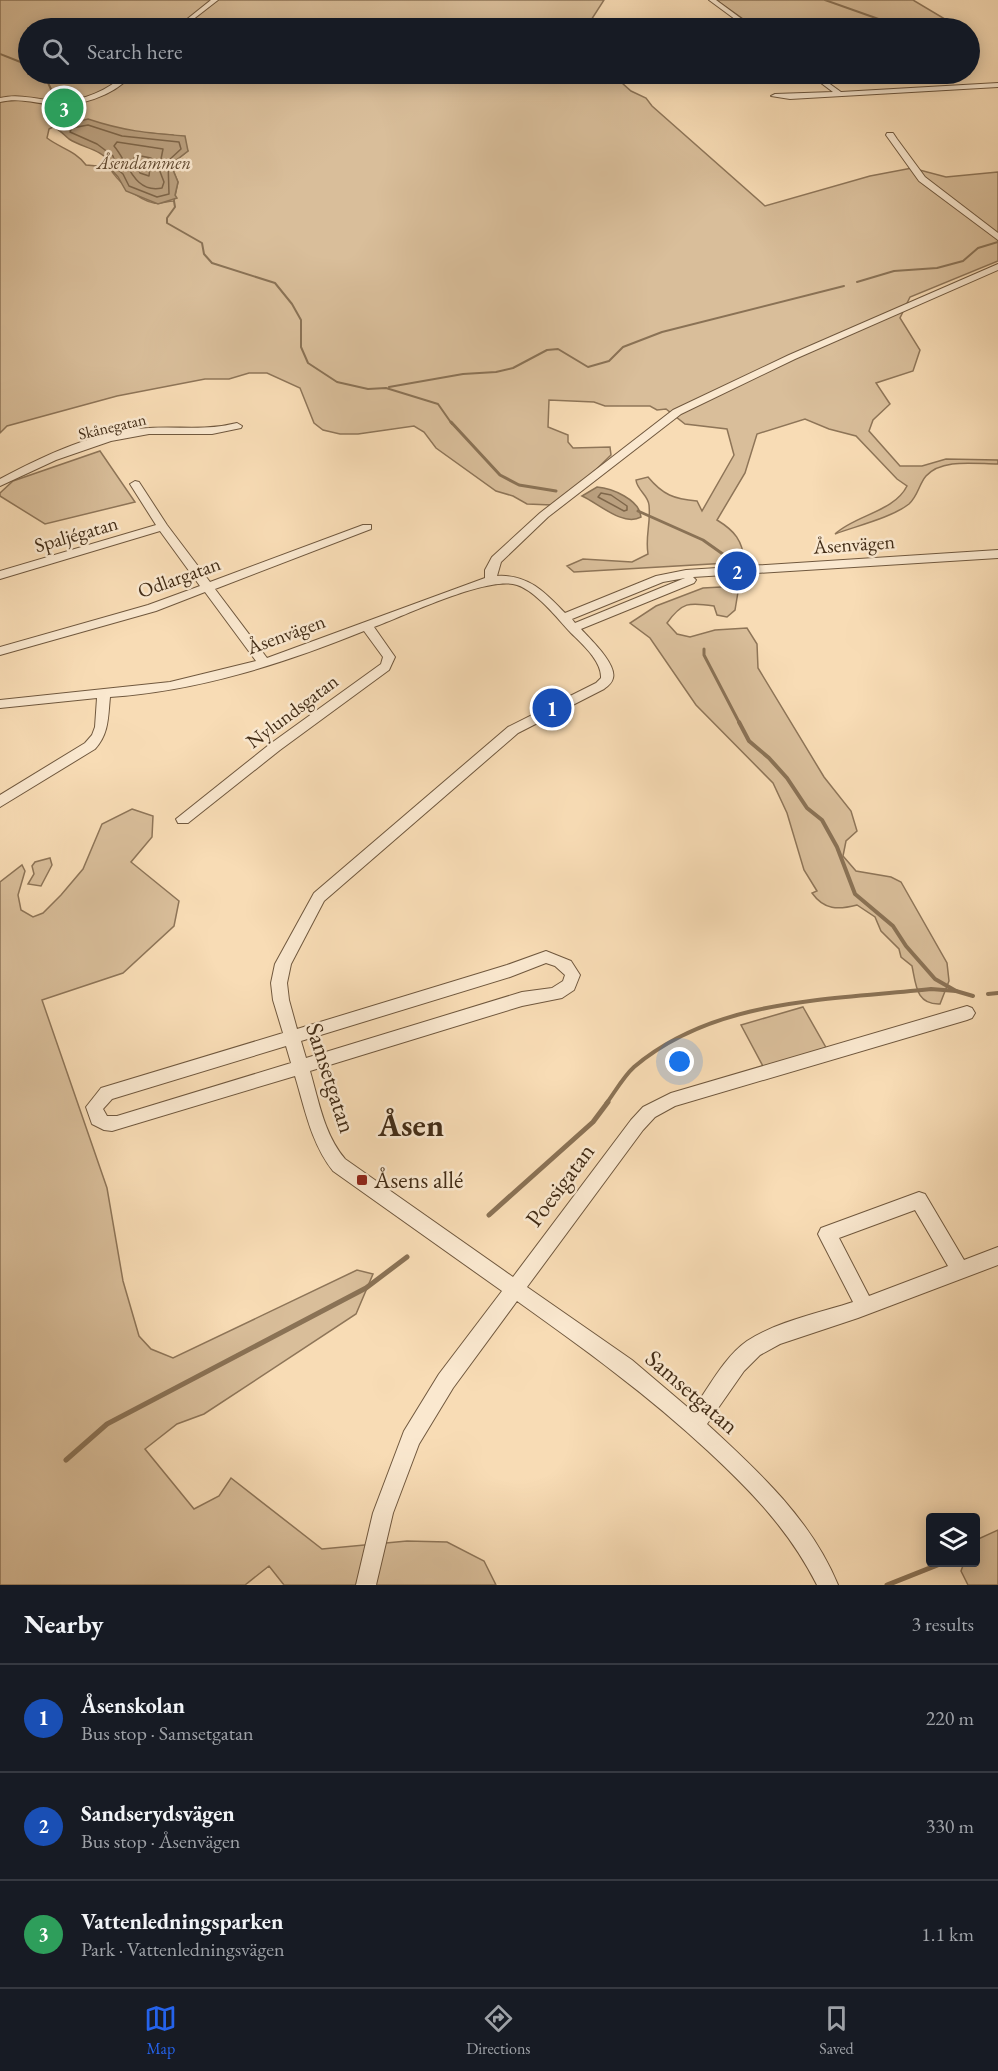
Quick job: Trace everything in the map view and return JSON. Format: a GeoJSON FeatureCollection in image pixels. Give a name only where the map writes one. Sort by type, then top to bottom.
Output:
{"type":"FeatureCollection","features":[{"type":"Feature","properties":{"kind":"street"},"geometry":{"type":"LineString","coordinates":[[192,18],[215,0]]}},
{"type":"Feature","properties":{"kind":"street"},"geometry":{"type":"LineString","coordinates":[[712,0],[737,18]]}},
{"type":"Feature","properties":{"kind":"street"},"geometry":{"type":"LineString","coordinates":[[0,100],[21,96],[50,102],[84,100],[104,94],[117,84]]}},
{"type":"Feature","properties":{"kind":"street"},"geometry":{"type":"LineString","coordinates":[[826,84],[841,95]]}},
{"type":"Feature","properties":{"kind":"street"},"geometry":{"type":"LineString","coordinates":[[775,96],[841,95],[998,85]]}},
{"type":"Feature","properties":{"kind":"street"},"geometry":{"type":"LineString","coordinates":[[890,135],[922,179],[998,237]]}},
{"type":"Feature","properties":{"kind":"street"},"geometry":{"type":"LineString","coordinates":[[491,580],[491,570],[496,560],[544,515],[677,412],[792,357],[998,267]]}},
{"type":"Feature","properties":{"kind":"street","name":"Skånegatan"},"geometry":{"type":"LineString","coordinates":[[0,483],[77,448],[101,441],[147,430],[201,432],[221,431],[237,426]]}},
{"type":"Feature","properties":{"kind":"street"},"geometry":{"type":"LineString","coordinates":[[135,484],[163,527],[264,663]]}},
{"type":"Feature","properties":{"kind":"street","name":"Spaljégatan"},"geometry":{"type":"LineString","coordinates":[[0,575],[163,527]]}},
{"type":"Feature","properties":{"kind":"street","name":"Odlargatan"},"geometry":{"type":"LineString","coordinates":[[0,651],[152,608],[367,527]]}},
{"type":"Feature","properties":{"kind":"street","name":"Åsenvägen"},"geometry":{"type":"LineString","coordinates":[[0,704],[193,682],[264,663],[491,580],[507,579],[528,585],[568,623],[712,573],[998,554]]}},
{"type":"Feature","properties":{"kind":"street","name":"Samsetgatan"},"geometry":{"type":"LineString","coordinates":[[568,623],[602,661],[608,670],[607,679],[600,686],[513,730],[319,897],[283,964],[279,983],[290,1037],[327,1150],[339,1165],[625,1367],[694,1425],[761,1487],[810,1550],[828,1585]]}},
{"type":"Feature","properties":{"kind":"street","name":"Nylundsgatan"},"geometry":{"type":"LineString","coordinates":[[183,819],[275,747],[385,667],[390,661],[389,657],[366,625]]}},
{"type":"Feature","properties":{"kind":"street"},"geometry":{"type":"LineString","coordinates":[[0,802],[90,746],[98,737],[104,693]]}},
{"type":"Feature","properties":{"kind":"street"},"geometry":{"type":"LineString","coordinates":[[546,957],[564,962],[570,968],[572,975],[563,991],[522,999],[300,1068],[117,1123],[103,1122],[94,1113],[94,1107],[107,1093],[502,973],[546,957]]}},
{"type":"Feature","properties":{"kind":"street","name":"Poesigatan"},"geometry":{"type":"LineString","coordinates":[[366,1585],[383,1513],[411,1438],[446,1382],[637,1125],[659,1106],[967,1012]]}},
{"type":"Feature","properties":{"kind":"street"},"geometry":{"type":"LineString","coordinates":[[865,1306],[827,1234],[919,1200],[960,1270]]}},
{"type":"Feature","properties":{"kind":"street"},"geometry":{"type":"LineString","coordinates":[[694,1425],[737,1364],[753,1348],[777,1336],[998,1257]]}},
{"type":"Feature","properties":{"kind":"shaded area"},"geometry":{"type":"Polygon","coordinates":[[[0,0],[604,0],[592,18],[18,18],[18,84],[623,84],[631,91],[646,98],[652,106],[765,206],[870,176],[912,168],[946,177],[998,172],[998,261],[910,297],[900,318],[920,350],[913,371],[876,383],[890,404],[873,420],[869,431],[900,466],[922,466],[946,459],[998,460],[998,464],[960,463],[933,470],[926,476],[912,501],[902,509],[835,534],[853,522],[893,502],[907,486],[897,479],[856,436],[829,429],[805,419],[757,434],[745,473],[717,520],[737,537],[745,562],[574,572],[567,566],[583,559],[632,562],[648,554],[649,505],[636,480],[648,477],[670,495],[697,501],[702,511],[734,455],[727,429],[685,424],[666,409],[657,410],[650,406],[605,406],[594,402],[549,400],[548,427],[568,435],[568,442],[573,448],[610,447],[611,455],[573,492],[552,505],[527,504],[513,496],[496,491],[436,448],[424,432],[414,426],[358,434],[340,434],[323,430],[314,423],[300,388],[267,373],[249,373],[229,379],[205,379],[117,396],[7,426],[0,433],[0,0]],[[55,126],[49,129],[47,138],[73,153],[86,165],[109,167],[135,194],[156,203],[174,201],[178,182],[173,170],[174,162],[188,151],[173,135],[55,126]]]}},
{"type":"Feature","properties":{"kind":"shaded area"},"geometry":{"type":"Polygon","coordinates":[[[716,0],[913,0],[943,18],[742,18],[716,0]]]}},
{"type":"Feature","properties":{"kind":"shaded area"},"geometry":{"type":"Polygon","coordinates":[[[100,451],[135,502],[45,524],[0,496],[0,493],[13,481],[100,451]]]}},
{"type":"Feature","properties":{"kind":"shaded area"},"geometry":{"type":"Polygon","coordinates":[[[739,586],[735,610],[727,617],[717,615],[714,606],[692,604],[682,607],[667,623],[677,634],[690,637],[715,630],[747,628],[757,644],[758,668],[824,777],[851,811],[857,831],[846,841],[843,856],[856,871],[891,877],[901,882],[947,963],[949,981],[940,1004],[926,1001],[918,993],[912,966],[901,957],[899,949],[881,931],[875,917],[857,905],[844,908],[827,906],[812,893],[817,891],[804,870],[787,813],[773,783],[696,705],[650,638],[630,623],[656,606],[703,588],[739,586]]]}},
{"type":"Feature","properties":{"kind":"shaded area"},"geometry":{"type":"Polygon","coordinates":[[[132,809],[153,816],[152,837],[131,862],[179,901],[174,926],[123,973],[42,1000],[107,1188],[123,1281],[139,1336],[151,1349],[173,1358],[357,1270],[373,1274],[356,1314],[204,1414],[177,1424],[145,1449],[194,1509],[219,1496],[231,1478],[322,1549],[407,1541],[447,1542],[484,1561],[496,1585],[284,1585],[269,1566],[245,1585],[0,1585],[0,882],[22,865],[25,871],[18,895],[21,910],[33,917],[43,913],[83,869],[102,824],[132,809]]]}},
{"type":"Feature","properties":{"kind":"shaded area"},"geometry":{"type":"Polygon","coordinates":[[[50,858],[52,865],[41,886],[28,884],[34,874],[32,866],[35,862],[50,858]]]}},
{"type":"Feature","properties":{"kind":"shaded area"},"geometry":{"type":"Polygon","coordinates":[[[803,1007],[828,1051],[765,1070],[741,1025],[803,1007]]]}},
{"type":"Feature","properties":{"kind":"shaded area"},"geometry":{"type":"Polygon","coordinates":[[[998,1530],[998,1585],[968,1585],[961,1571],[962,1567],[980,1567],[980,1538],[998,1530]]]}},
{"type":"Feature","properties":{"kind":"water","name":"Åsendammen"},"geometry":{"type":"Polygon","coordinates":[[[88,119],[136,131],[185,136],[188,151],[174,162],[173,170],[178,182],[175,195],[177,198],[158,204],[126,191],[109,167],[111,164],[103,155],[74,142],[54,127],[88,119]]]}},
{"type":"Feature","properties":{"kind":"water"},"geometry":{"type":"Polygon","coordinates":[[[597,487],[617,492],[631,500],[641,517],[626,519],[619,517],[582,496],[597,487]]]}},
{"type":"Feature","properties":{"kind":"waterway"},"geometry":{"type":"LineString","coordinates":[[825,0],[876,18]]}},
{"type":"Feature","properties":{"kind":"waterway"},"geometry":{"type":"LineString","coordinates":[[0,54],[18,61]]}},
{"type":"Feature","properties":{"kind":"waterway"},"geometry":{"type":"LineString","coordinates":[[49,84],[55,98],[75,117]]}},
{"type":"Feature","properties":{"kind":"waterway"},"geometry":{"type":"LineString","coordinates":[[174,201],[175,207],[167,218],[167,223],[202,243],[204,254],[212,263],[275,283],[292,304],[301,320],[301,347],[308,363],[337,382],[368,389],[386,388],[438,404],[452,424]]}},
{"type":"Feature","properties":{"kind":"waterway"},"geometry":{"type":"LineString","coordinates":[[857,282],[894,271],[937,268],[963,261],[978,248],[998,242]]}},
{"type":"Feature","properties":{"kind":"waterway"},"geometry":{"type":"LineString","coordinates":[[389,387],[463,374],[496,372],[513,368],[547,350],[558,349],[588,367],[609,361],[623,347],[662,332],[844,286]]}},
{"type":"Feature","properties":{"kind":"waterway"},"geometry":{"type":"LineString","coordinates":[[451,422],[500,475],[519,485],[556,491]]}},
{"type":"Feature","properties":{"kind":"waterway"},"geometry":{"type":"LineString","coordinates":[[638,511],[703,540],[727,557]]}},
{"type":"Feature","properties":{"kind":"waterway"},"geometry":{"type":"LineString","coordinates":[[704,649],[704,655],[740,724]]}},
{"type":"Feature","properties":{"kind":"waterway"},"geometry":{"type":"LineString","coordinates":[[739,722],[749,741],[769,758],[787,778],[807,808],[822,820],[837,847],[855,894],[893,926],[906,946],[935,979],[956,991]]}},
{"type":"Feature","properties":{"kind":"waterway"},"geometry":{"type":"LineString","coordinates":[[606,1104],[630,1071],[666,1044],[701,1027],[737,1015],[814,1000],[931,989],[956,991]]}},
{"type":"Feature","properties":{"kind":"waterway"},"geometry":{"type":"LineString","coordinates":[[956,991],[973,996]]}},
{"type":"Feature","properties":{"kind":"waterway"},"geometry":{"type":"LineString","coordinates":[[988,994],[998,993]]}},
{"type":"Feature","properties":{"kind":"waterway"},"geometry":{"type":"LineString","coordinates":[[489,1215],[593,1122],[608,1102]]}},
{"type":"Feature","properties":{"kind":"waterway"},"geometry":{"type":"LineString","coordinates":[[66,1460],[107,1424],[366,1288],[407,1257]]}},
{"type":"Feature","properties":{"kind":"waterway"},"geometry":{"type":"LineString","coordinates":[[887,1585],[932,1567]]}},
{"type":"Feature","properties":{"kind":"place","name":"Vattenledningsparken"},"geometry":{"type":"Point","coordinates":[64,108]}},
{"type":"Feature","properties":{"kind":"place","name":"Sandserydsvägen"},"geometry":{"type":"Point","coordinates":[737,571]}},
{"type":"Feature","properties":{"kind":"place","name":"Åsenskolan"},"geometry":{"type":"Point","coordinates":[552,708]}},
{"type":"Feature","properties":{"kind":"place","name":"Åsens allé"},"geometry":{"type":"Point","coordinates":[362,1180]}},
{"type":"Feature","properties":{"kind":"district","name":"Åsen"},"geometry":{"type":"Point","coordinates":[411,1125]}}]}
